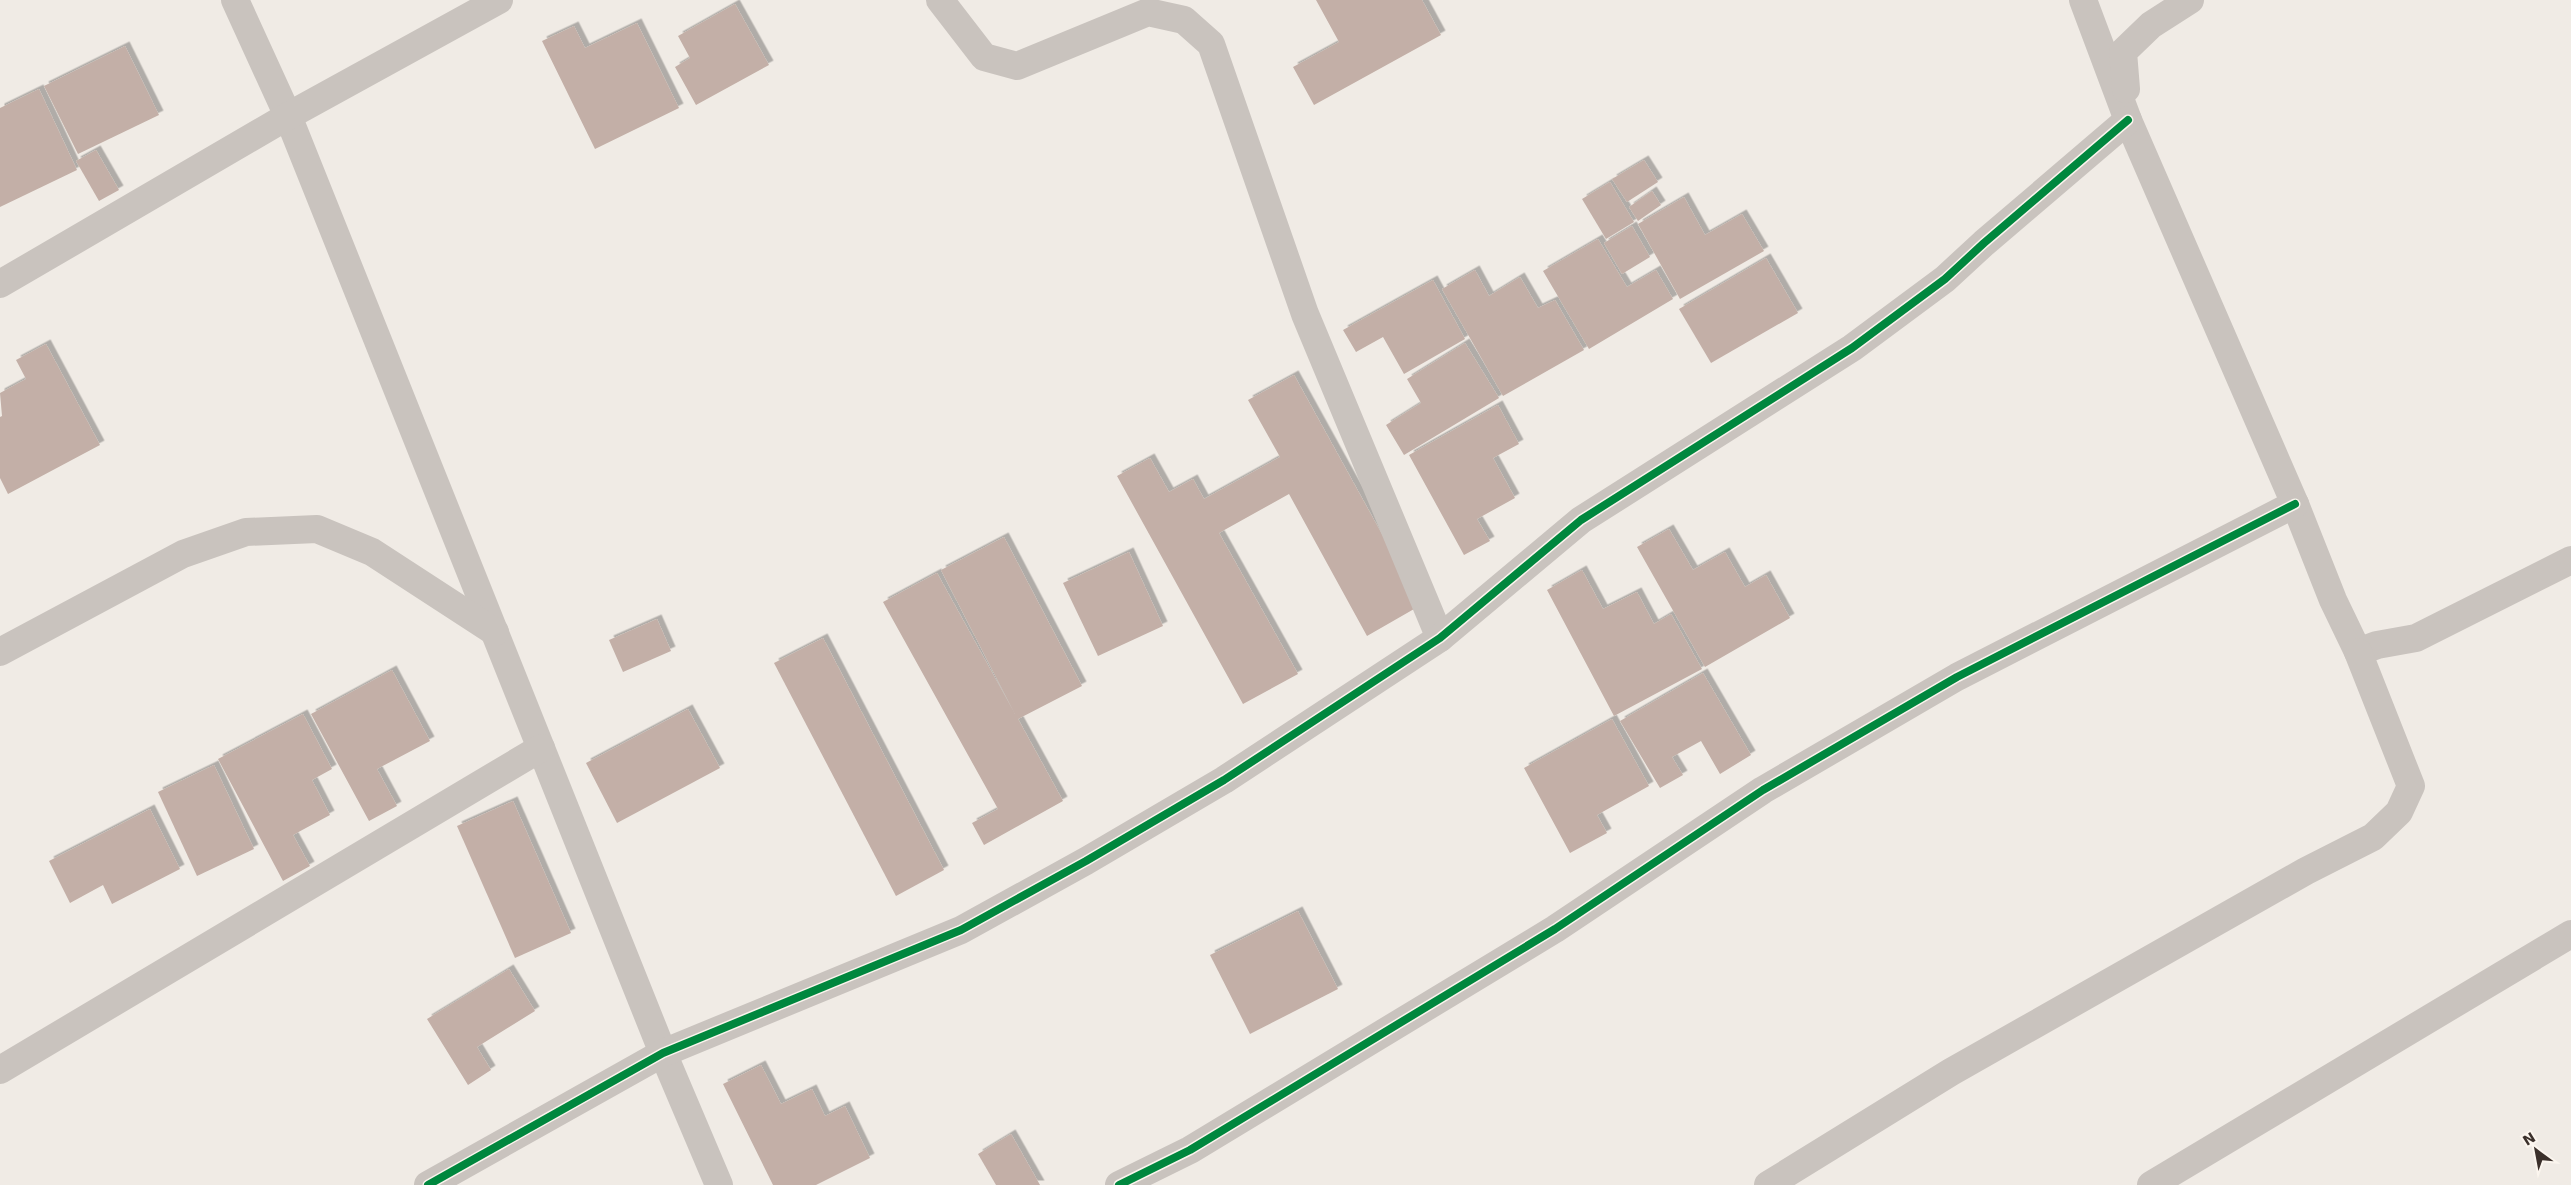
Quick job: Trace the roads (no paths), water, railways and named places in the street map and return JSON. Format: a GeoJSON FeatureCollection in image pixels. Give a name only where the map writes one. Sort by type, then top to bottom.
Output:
{"type":"FeatureCollection","features":[{"type":"Feature","properties":{"kind":"street"},"geometry":{"type":"LineString","coordinates":[[235,0],[288,116],[663,1053],[719,1185]]}},
{"type":"Feature","properties":{"kind":"street"},"geometry":{"type":"LineString","coordinates":[[0,284],[288,116],[499,0]]}},
{"type":"Feature","properties":{"kind":"street"},"geometry":{"type":"LineString","coordinates":[[940,0],[984,57],[1017,66],[1066,48],[1148,12],[1184,20],[1211,44],[1305,314],[1440,638]]}},
{"type":"Feature","properties":{"kind":"street"},"geometry":{"type":"LineString","coordinates":[[1768,1185],[1952,1072],[2306,872],[2373,837],[2399,812],[2411,786],[2358,652],[2333,600],[2295,504],[2128,120],[2083,0]]}},
{"type":"Feature","properties":{"kind":"street"},"geometry":{"type":"LineString","coordinates":[[2128,120],[2123,52],[2150,26],[2190,0]]}},
{"type":"Feature","properties":{"kind":"street"},"geometry":{"type":"LineString","coordinates":[[428,1185],[663,1053],[961,930],[1224,780],[1440,638],[1580,520],[1852,348],[1946,279],[1984,243],[2128,120]]}},
{"type":"Feature","properties":{"kind":"street"},"geometry":{"type":"LineString","coordinates":[[1119,1185],[1190,1150],[1554,929],[1763,790],[1957,677],[2295,504]]}},
{"type":"Feature","properties":{"kind":"street"},"geometry":{"type":"LineString","coordinates":[[0,652],[183,554],[246,532],[317,528],[372,552],[495,632]]}},
{"type":"Feature","properties":{"kind":"street"},"geometry":{"type":"LineString","coordinates":[[2358,652],[2377,645],[2416,638],[2571,560]]}},
{"type":"Feature","properties":{"kind":"street"},"geometry":{"type":"LineString","coordinates":[[0,1070],[541,748]]}},
{"type":"Feature","properties":{"kind":"street"},"geometry":{"type":"LineString","coordinates":[[2151,1185],[2571,934]]}}]}
